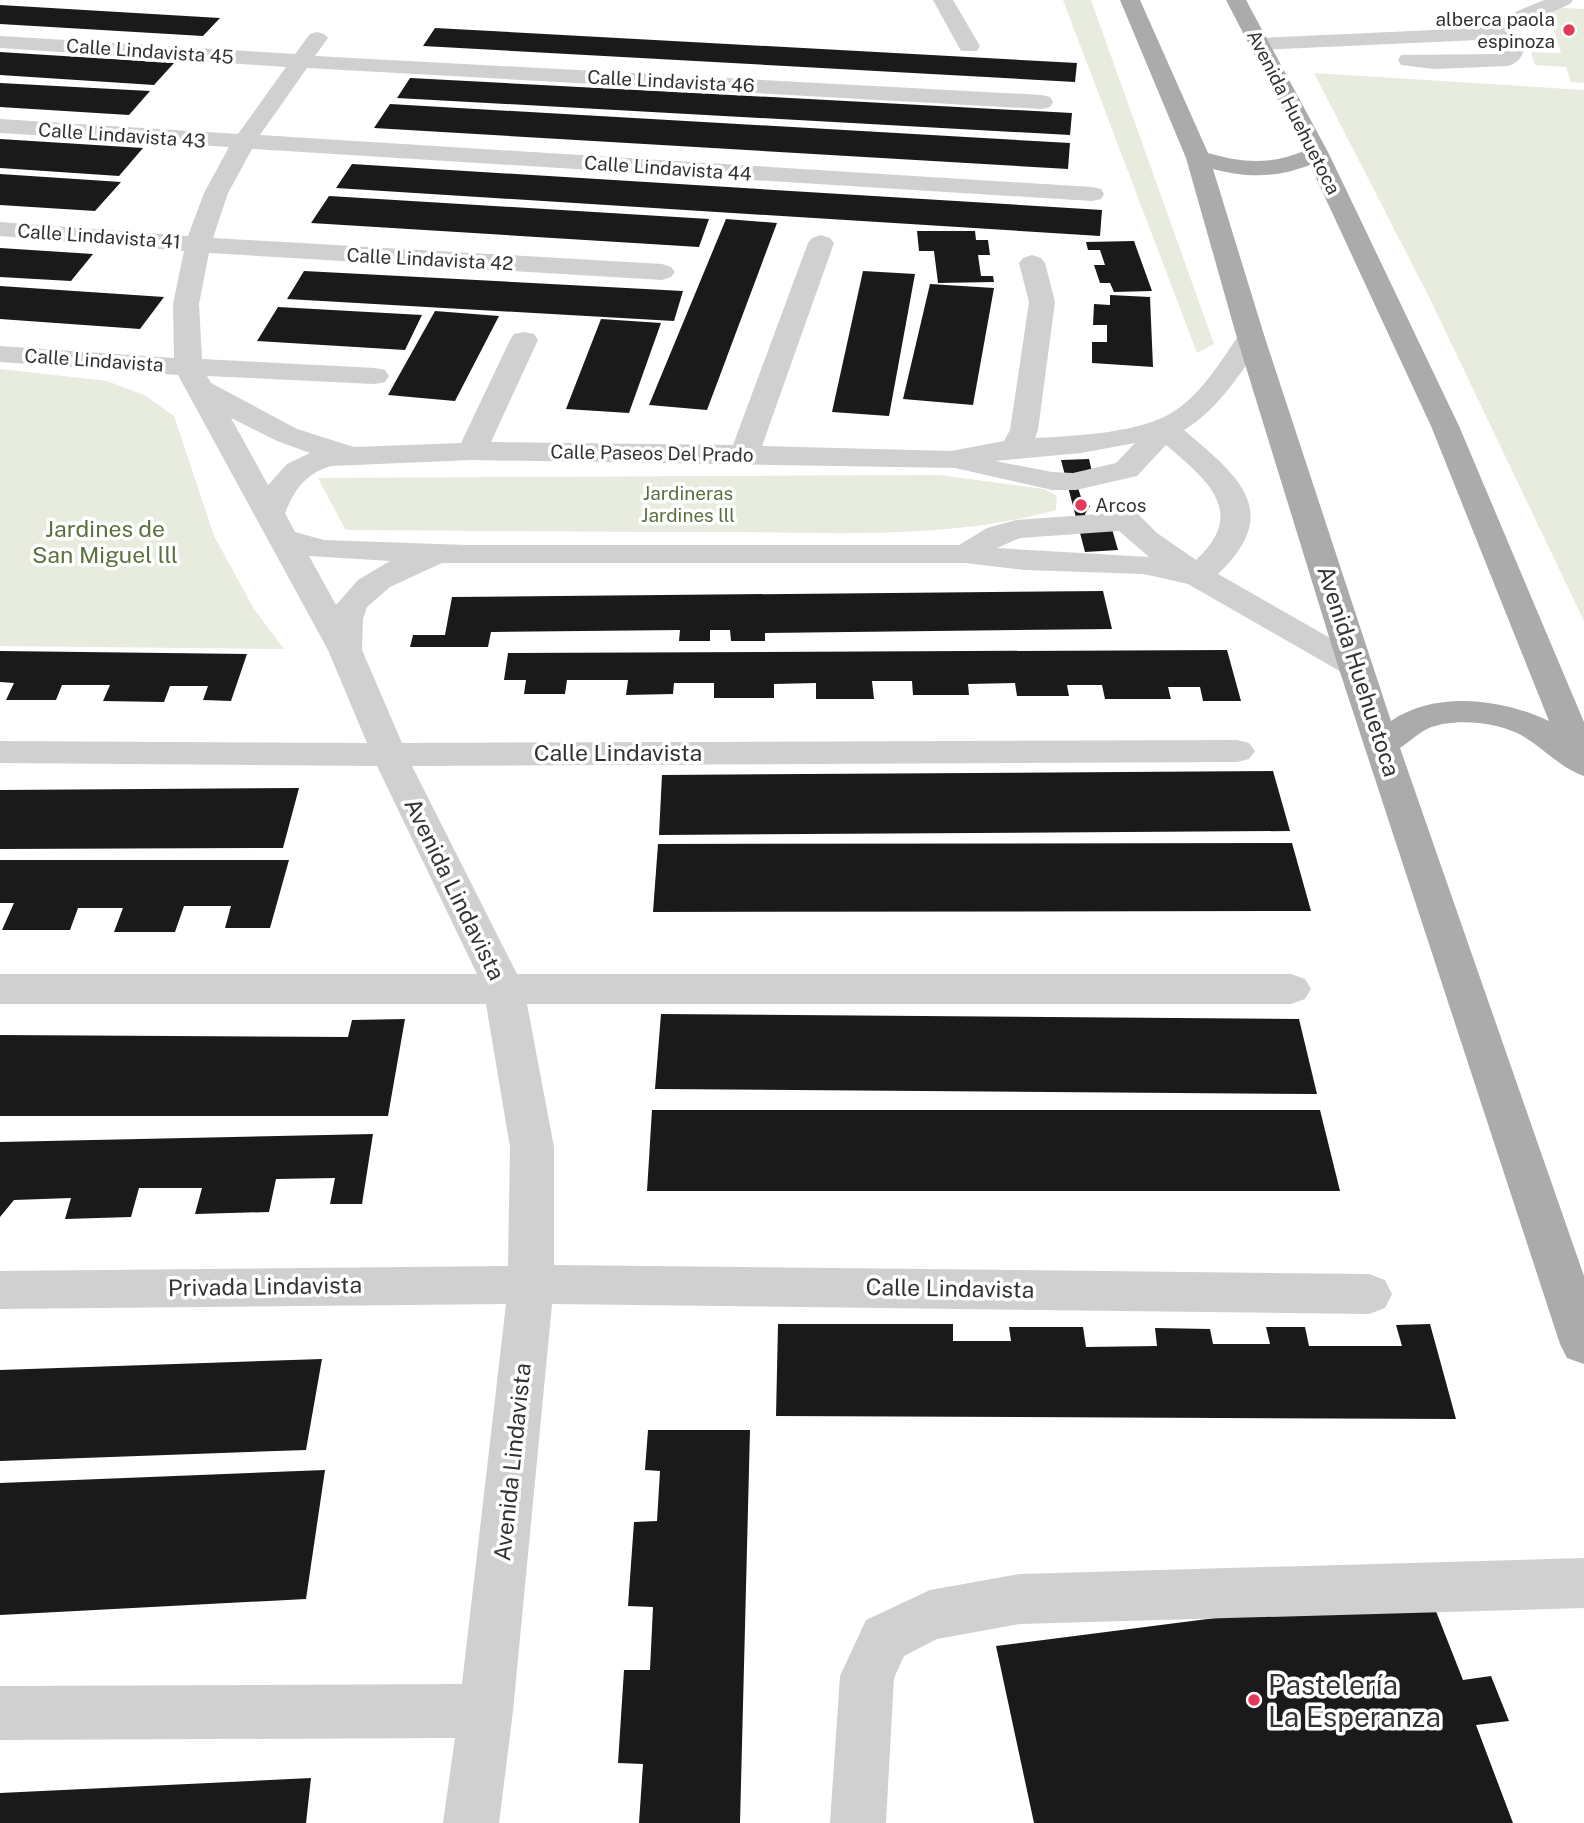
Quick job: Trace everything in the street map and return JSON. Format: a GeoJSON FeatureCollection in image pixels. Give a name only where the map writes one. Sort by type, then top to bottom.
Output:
{"type":"FeatureCollection","features":[{"type":"Feature","properties":{"kind":"main road","name":"Avenida Huehuetoca"},"geometry":{"type":"LineString","coordinates":[[1130,0],[1198,158],[1251,338],[1355,666],[1584,1344]]}},
{"type":"Feature","properties":{"kind":"main road","name":"Avenida Huehuetoca"},"geometry":{"type":"LineString","coordinates":[[1236,0],[1317,154],[1445,426],[1583,762]]}},
{"type":"Feature","properties":{"kind":"main road"},"geometry":{"type":"LineString","coordinates":[[1198,158],[1238,169],[1262,170],[1288,167],[1317,154]]}},
{"type":"Feature","properties":{"kind":"main road"},"geometry":{"type":"LineString","coordinates":[[1383,744],[1415,721],[1453,712],[1505,716],[1535,728],[1583,762]]}},
{"type":"Feature","properties":{"kind":"street"},"geometry":{"type":"LineString","coordinates":[[943,0],[969,46]]}},
{"type":"Feature","properties":{"kind":"street"},"geometry":{"type":"LineString","coordinates":[[1261,44],[1479,34],[1499,29],[1530,12],[1563,0]]}},
{"type":"Feature","properties":{"kind":"street"},"geometry":{"type":"LineString","coordinates":[[1364,39],[1378,50],[1404,60],[1507,60],[1513,54],[1515,43],[1499,29]]}},
{"type":"Feature","properties":{"kind":"street","name":"Calle Lindavista 45"},"geometry":{"type":"LineString","coordinates":[[0,42],[308,49]]}},
{"type":"Feature","properties":{"kind":"street","name":"Calle Lindavista 46"},"geometry":{"type":"LineString","coordinates":[[308,49],[1042,102]]}},
{"type":"Feature","properties":{"kind":"street","name":"Avenida Lindavista"},"geometry":{"type":"LineString","coordinates":[[308,49],[244,142],[216,193],[198,244],[186,304],[195,378],[345,650],[389,755],[504,989],[532,1147],[531,1284],[486,1711],[471,1823]]}},
{"type":"Feature","properties":{"kind":"street","name":"Calle Lindavista 43"},"geometry":{"type":"LineString","coordinates":[[0,126],[244,142]]}},
{"type":"Feature","properties":{"kind":"street","name":"Calle Lindavista 44"},"geometry":{"type":"LineString","coordinates":[[244,142],[1092,194]]}},
{"type":"Feature","properties":{"kind":"street","name":"Calle Lindavista 41"},"geometry":{"type":"LineString","coordinates":[[0,229],[198,244]]}},
{"type":"Feature","properties":{"kind":"street"},"geometry":{"type":"LineString","coordinates":[[743,454],[756,426],[821,243]]}},
{"type":"Feature","properties":{"kind":"street","name":"Calle Lindavista 42"},"geometry":{"type":"LineString","coordinates":[[198,244],[662,272]]}},
{"type":"Feature","properties":{"kind":"street"},"geometry":{"type":"LineString","coordinates":[[1015,448],[1024,430],[1042,302],[1032,262]]}},
{"type":"Feature","properties":{"kind":"street","name":"Calle Paseos Del Prado"},"geometry":{"type":"LineString","coordinates":[[275,526],[280,488],[290,474],[306,463],[352,455],[472,451],[951,460],[1052,481],[1071,481],[1126,470],[1165,429],[1187,416],[1212,393],[1251,338]]}},
{"type":"Feature","properties":{"kind":"street"},"geometry":{"type":"LineString","coordinates":[[472,451],[524,340]]}},
{"type":"Feature","properties":{"kind":"street","name":"Calle Lindavista"},"geometry":{"type":"LineString","coordinates":[[0,354],[195,378],[375,376]]}},
{"type":"Feature","properties":{"kind":"street","name":"Calle Paseos Del Prado"},"geometry":{"type":"LineString","coordinates":[[195,378],[249,418],[329,450],[352,455]]}},
{"type":"Feature","properties":{"kind":"street"},"geometry":{"type":"LineString","coordinates":[[275,526],[303,546],[324,549],[466,554],[965,554],[1025,561],[1144,565],[1198,576],[1221,558],[1234,540],[1239,521],[1234,500],[1220,478],[1165,429]]}},
{"type":"Feature","properties":{"kind":"street","name":"Calle Paseos Del Prado"},"geometry":{"type":"LineString","coordinates":[[951,460],[1015,448],[1082,444],[1165,429]]}},
{"type":"Feature","properties":{"kind":"street"},"geometry":{"type":"LineString","coordinates":[[1126,470],[1122,496],[1127,521],[1146,540],[1198,576],[1355,666]]}},
{"type":"Feature","properties":{"kind":"street"},"geometry":{"type":"LineString","coordinates":[[965,554],[998,535],[1016,529],[1127,521]]}},
{"type":"Feature","properties":{"kind":"street"},"geometry":{"type":"LineString","coordinates":[[345,650],[344,632],[353,603],[380,578],[419,561],[466,554]]}},
{"type":"Feature","properties":{"kind":"street","name":"Calle Lindavista"},"geometry":{"type":"LineString","coordinates":[[0,752],[389,755],[1237,751]]}},
{"type":"Feature","properties":{"kind":"street"},"geometry":{"type":"LineString","coordinates":[[0,989],[1291,989]]}},
{"type":"Feature","properties":{"kind":"street","name":"Calle Lindavista"},"geometry":{"type":"LineString","coordinates":[[531,1284],[1369,1294]]}},
{"type":"Feature","properties":{"kind":"street","name":"Privada Lindavista"},"geometry":{"type":"LineString","coordinates":[[0,1290],[531,1284]]}},
{"type":"Feature","properties":{"kind":"street"},"geometry":{"type":"LineString","coordinates":[[858,1823],[867,1675],[885,1638],[930,1615],[1020,1599],[1584,1583]]}},
{"type":"Feature","properties":{"kind":"street"},"geometry":{"type":"LineString","coordinates":[[0,1713],[486,1711]]}},
{"type":"Feature","properties":{"kind":"green space"},"geometry":{"type":"Polygon","coordinates":[[[1063,0],[1091,0],[1214,344],[1197,353],[1063,0]]]}},
{"type":"Feature","properties":{"kind":"green space","name":"alberca paola espinoza"},"geometry":{"type":"Polygon","coordinates":[[[1547,7],[1584,9],[1584,83],[1571,82],[1566,67],[1535,65],[1531,52],[1561,53],[1547,7]]]}},
{"type":"Feature","properties":{"kind":"green space"},"geometry":{"type":"Polygon","coordinates":[[[1314,73],[1584,90],[1584,621],[1430,299],[1314,73]]]}},
{"type":"Feature","properties":{"kind":"green space","name":"Jardines de San Miguel lll"},"geometry":{"type":"Polygon","coordinates":[[[0,369],[107,381],[144,395],[174,416],[214,536],[254,609],[284,649],[0,646],[0,369]]]}},
{"type":"Feature","properties":{"kind":"green space","name":"Jardineras Jardines lll"},"geometry":{"type":"Polygon","coordinates":[[[939,475],[1044,489],[1057,496],[1056,510],[977,526],[897,532],[349,530],[345,529],[318,478],[939,475]]]}},
{"type":"Feature","properties":{"kind":"building"},"geometry":{"type":"Polygon","coordinates":[[[0,5],[220,18],[203,36],[0,24],[0,5]]]}},
{"type":"Feature","properties":{"kind":"building"},"geometry":{"type":"Polygon","coordinates":[[[435,28],[1077,63],[1075,82],[423,46],[435,28]]]}},
{"type":"Feature","properties":{"kind":"building"},"geometry":{"type":"Polygon","coordinates":[[[0,52],[174,63],[154,85],[0,75],[0,52]]]}},
{"type":"Feature","properties":{"kind":"building"},"geometry":{"type":"Polygon","coordinates":[[[410,78],[1072,113],[1070,135],[397,98],[410,78]]]}},
{"type":"Feature","properties":{"kind":"building"},"geometry":{"type":"Polygon","coordinates":[[[0,83],[150,91],[129,115],[0,107],[0,83]]]}},
{"type":"Feature","properties":{"kind":"building"},"geometry":{"type":"Polygon","coordinates":[[[390,104],[1070,143],[1068,169],[374,128],[390,104]]]}},
{"type":"Feature","properties":{"kind":"building"},"geometry":{"type":"Polygon","coordinates":[[[0,139],[143,148],[119,176],[0,168],[0,139]]]}},
{"type":"Feature","properties":{"kind":"building"},"geometry":{"type":"Polygon","coordinates":[[[352,164],[1102,210],[1100,236],[336,188],[352,164]]]}},
{"type":"Feature","properties":{"kind":"building"},"geometry":{"type":"Polygon","coordinates":[[[0,174],[121,182],[95,211],[0,205],[0,174]]]}},
{"type":"Feature","properties":{"kind":"building"},"geometry":{"type":"Polygon","coordinates":[[[329,196],[709,219],[699,247],[311,223],[329,196]]]}},
{"type":"Feature","properties":{"kind":"building"},"geometry":{"type":"Polygon","coordinates":[[[726,219],[777,223],[707,410],[649,405],[726,219]]]}},
{"type":"Feature","properties":{"kind":"building"},"geometry":{"type":"Polygon","coordinates":[[[917,231],[975,231],[976,240],[988,240],[990,255],[978,255],[981,276],[993,276],[994,282],[938,283],[934,251],[919,251],[917,231]]]}},
{"type":"Feature","properties":{"kind":"building"},"geometry":{"type":"Polygon","coordinates":[[[1134,241],[1152,291],[1114,292],[1110,283],[1100,283],[1094,265],[1105,265],[1100,250],[1088,250],[1086,242],[1134,241]]]}},
{"type":"Feature","properties":{"kind":"building"},"geometry":{"type":"Polygon","coordinates":[[[0,248],[93,254],[71,281],[0,277],[0,248]]]}},
{"type":"Feature","properties":{"kind":"building"},"geometry":{"type":"Polygon","coordinates":[[[304,271],[683,291],[674,321],[287,299],[304,271]]]}},
{"type":"Feature","properties":{"kind":"building"},"geometry":{"type":"Polygon","coordinates":[[[863,271],[915,274],[889,416],[832,412],[863,271]]]}},
{"type":"Feature","properties":{"kind":"building"},"geometry":{"type":"Polygon","coordinates":[[[930,284],[994,288],[973,405],[903,399],[930,284]]]}},
{"type":"Feature","properties":{"kind":"building"},"geometry":{"type":"Polygon","coordinates":[[[0,286],[164,297],[140,329],[0,319],[0,286]]]}},
{"type":"Feature","properties":{"kind":"building"},"geometry":{"type":"Polygon","coordinates":[[[1110,295],[1150,297],[1153,367],[1092,363],[1092,342],[1107,342],[1107,325],[1093,325],[1094,304],[1110,305],[1110,295]]]}},
{"type":"Feature","properties":{"kind":"building"},"geometry":{"type":"Polygon","coordinates":[[[278,307],[422,315],[405,350],[257,341],[278,307]]]}},
{"type":"Feature","properties":{"kind":"building"},"geometry":{"type":"Polygon","coordinates":[[[435,311],[499,316],[455,401],[388,395],[435,311]]]}},
{"type":"Feature","properties":{"kind":"building"},"geometry":{"type":"Polygon","coordinates":[[[601,319],[661,323],[629,413],[566,409],[601,319]]]}},
{"type":"Feature","properties":{"kind":"building","name":"Arcos"},"geometry":{"type":"Polygon","coordinates":[[[1089,459],[1093,476],[1075,479],[1082,500],[1090,506],[1085,514],[1090,530],[1112,529],[1118,550],[1085,552],[1061,460],[1089,459]]]}},
{"type":"Feature","properties":{"kind":"building"},"geometry":{"type":"Polygon","coordinates":[[[1103,591],[1112,629],[765,633],[765,641],[731,641],[730,630],[710,630],[710,641],[679,641],[680,630],[491,632],[488,647],[410,647],[413,635],[445,635],[452,597],[1103,591]]]}},
{"type":"Feature","properties":{"kind":"building"},"geometry":{"type":"Polygon","coordinates":[[[1227,650],[1241,701],[1203,701],[1200,687],[1168,687],[1171,699],[1105,699],[1102,685],[1067,685],[1069,696],[1017,696],[1015,683],[968,684],[969,695],[913,695],[912,681],[872,681],[874,699],[816,699],[816,683],[774,684],[774,698],[714,698],[714,683],[674,683],[673,694],[626,695],[628,680],[567,680],[565,694],[524,694],[526,680],[504,680],[508,653],[1227,650]]]}},
{"type":"Feature","properties":{"kind":"building"},"geometry":{"type":"Polygon","coordinates":[[[0,651],[247,654],[231,701],[203,700],[208,686],[170,686],[164,702],[103,701],[110,685],[62,685],[56,700],[6,700],[14,683],[0,682],[0,651]]]}},
{"type":"Feature","properties":{"kind":"building"},"geometry":{"type":"Polygon","coordinates":[[[1273,771],[1290,831],[659,835],[662,775],[1273,771]]]}},
{"type":"Feature","properties":{"kind":"building"},"geometry":{"type":"Polygon","coordinates":[[[299,788],[283,848],[0,849],[0,790],[299,788]]]}},
{"type":"Feature","properties":{"kind":"building"},"geometry":{"type":"Polygon","coordinates":[[[1292,843],[1311,911],[653,912],[658,844],[1292,843]]]}},
{"type":"Feature","properties":{"kind":"building"},"geometry":{"type":"Polygon","coordinates":[[[0,860],[289,860],[270,928],[225,928],[231,906],[184,906],[175,932],[114,932],[123,908],[78,908],[70,930],[2,930],[14,903],[0,903],[0,860]]]}},
{"type":"Feature","properties":{"kind":"building"},"geometry":{"type":"Polygon","coordinates":[[[661,1014],[1299,1019],[1317,1094],[655,1089],[661,1014]]]}},
{"type":"Feature","properties":{"kind":"building"},"geometry":{"type":"Polygon","coordinates":[[[405,1019],[388,1116],[0,1116],[0,1035],[348,1037],[352,1020],[405,1019]]]}},
{"type":"Feature","properties":{"kind":"building"},"geometry":{"type":"Polygon","coordinates":[[[652,1110],[1320,1110],[1340,1191],[647,1191],[652,1110]]]}},
{"type":"Feature","properties":{"kind":"building"},"geometry":{"type":"Polygon","coordinates":[[[373,1134],[362,1204],[330,1204],[335,1178],[276,1179],[269,1212],[195,1214],[202,1188],[139,1188],[131,1217],[65,1219],[71,1198],[14,1200],[0,1217],[0,1142],[373,1134]]]}},
{"type":"Feature","properties":{"kind":"building"},"geometry":{"type":"Polygon","coordinates":[[[778,1324],[953,1324],[953,1341],[1011,1341],[1009,1327],[1083,1327],[1086,1347],[1157,1346],[1155,1328],[1210,1329],[1213,1344],[1270,1344],[1266,1327],[1305,1327],[1309,1346],[1402,1346],[1396,1325],[1430,1324],[1456,1419],[776,1416],[778,1324]]]}},
{"type":"Feature","properties":{"kind":"building"},"geometry":{"type":"Polygon","coordinates":[[[322,1359],[306,1450],[0,1461],[0,1370],[322,1359]]]}},
{"type":"Feature","properties":{"kind":"building"},"geometry":{"type":"Polygon","coordinates":[[[648,1430],[750,1430],[740,1823],[639,1823],[643,1764],[618,1763],[624,1670],[650,1670],[653,1607],[628,1606],[634,1522],[657,1521],[660,1471],[645,1470],[648,1430]]]}},
{"type":"Feature","properties":{"kind":"building"},"geometry":{"type":"Polygon","coordinates":[[[325,1470],[306,1599],[0,1615],[0,1483],[325,1470]]]}},
{"type":"Feature","properties":{"kind":"building","name":"Pastelería La Esperanza"},"geometry":{"type":"Polygon","coordinates":[[[1428,1591],[1463,1680],[1491,1676],[1509,1721],[1476,1725],[1513,1823],[1034,1823],[996,1646],[1428,1591]]]}},
{"type":"Feature","properties":{"kind":"building"},"geometry":{"type":"Polygon","coordinates":[[[311,1778],[306,1823],[0,1823],[0,1793],[311,1778]]]}},
{"type":"Feature","properties":{"kind":"place","name":"alberca paola espinoza"},"geometry":{"type":"Point","coordinates":[1569,30]}},
{"type":"Feature","properties":{"kind":"place","name":"Arcos"},"geometry":{"type":"Point","coordinates":[1081,505]}},
{"type":"Feature","properties":{"kind":"place","name":"Pastelería La Esperanza"},"geometry":{"type":"Point","coordinates":[1254,1700]}}]}
